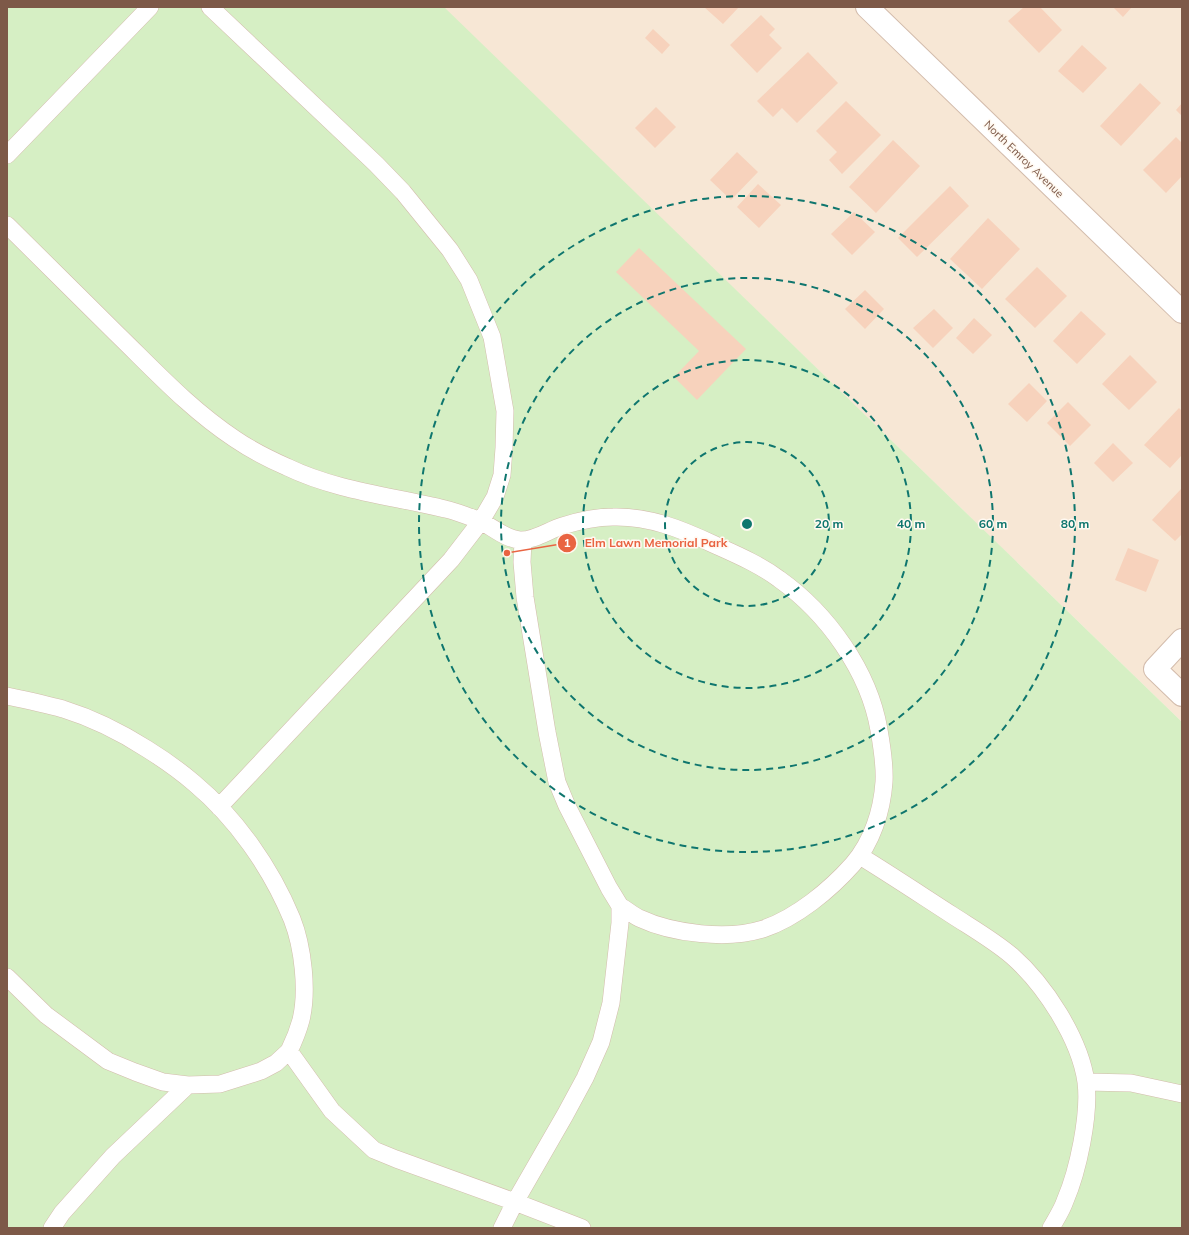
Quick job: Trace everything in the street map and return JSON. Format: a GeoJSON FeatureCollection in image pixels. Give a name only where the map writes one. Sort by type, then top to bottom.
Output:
{"type":"FeatureCollection","features":[{"type":"Feature","properties":{"kind":"street","name":"North Emroy Avenue"},"geometry":{"type":"LineString","coordinates":[[867,7],[1182,312]]}},
{"type":"Feature","properties":{"kind":"street"},"geometry":{"type":"LineString","coordinates":[[1178,690],[1156,669],[1182,640]]}},
{"type":"Feature","properties":{"kind":"lane"},"geometry":{"type":"LineString","coordinates":[[7,155],[150,7]]}},
{"type":"Feature","properties":{"kind":"lane"},"geometry":{"type":"LineString","coordinates":[[210,7],[403,192],[450,250],[469,280],[492,338],[505,411],[502,475],[495,497],[481,521],[451,560],[218,807]]}},
{"type":"Feature","properties":{"kind":"lane"},"geometry":{"type":"LineString","coordinates":[[7,225],[183,398],[234,438],[260,454],[291,469],[329,484],[449,510],[481,521],[511,539],[524,541],[561,526],[585,520],[613,517],[641,519],[673,527],[742,558],[777,577],[808,602],[830,627],[850,657],[865,683],[877,715],[882,746],[884,781],[878,812],[870,836],[860,856],[845,874],[819,897],[788,918],[766,928],[746,933],[724,935],[698,934],[668,928],[640,918],[620,906]]}},
{"type":"Feature","properties":{"kind":"lane"},"geometry":{"type":"LineString","coordinates":[[502,1228],[514,1202],[585,1078],[602,1042],[610,1003],[620,923],[620,906],[567,806],[557,782],[547,732],[525,597],[522,562],[524,541]]}},
{"type":"Feature","properties":{"kind":"lane"},"geometry":{"type":"LineString","coordinates":[[7,696],[64,709],[121,734],[147,749],[194,783],[218,807],[236,826],[266,869],[292,920],[299,946],[303,971],[304,997],[301,1020],[295,1038],[289,1051],[276,1063],[239,1079],[220,1084],[188,1086],[163,1082],[108,1060],[46,1015],[10,985]]}},
{"type":"Feature","properties":{"kind":"lane"},"geometry":{"type":"LineString","coordinates":[[860,856],[987,938],[1011,956],[1029,973],[1061,1016],[1081,1061],[1086,1082],[1087,1106],[1074,1176],[1065,1202],[1051,1228]]}},
{"type":"Feature","properties":{"kind":"lane"},"geometry":{"type":"LineString","coordinates":[[289,1051],[332,1112],[374,1150],[582,1228]]}},
{"type":"Feature","properties":{"kind":"lane"},"geometry":{"type":"LineString","coordinates":[[1086,1082],[1131,1083],[1182,1094]]}},
{"type":"Feature","properties":{"kind":"lane"},"geometry":{"type":"LineString","coordinates":[[52,1228],[62,1213],[113,1156],[188,1086]]}},
{"type":"Feature","properties":{"kind":"shaded area"},"geometry":{"type":"Polygon","coordinates":[[[442,7],[1182,7],[1182,722],[833,384],[442,7]]]}},
{"type":"Feature","properties":{"kind":"green space"},"geometry":{"type":"Polygon","coordinates":[[[7,7],[444,7],[1182,722],[1182,1228],[7,1228],[7,7]]]}},
{"type":"Feature","properties":{"kind":"building"},"geometry":{"type":"Polygon","coordinates":[[[704,7],[739,7],[723,24],[704,7]]]}},
{"type":"Feature","properties":{"kind":"building"},"geometry":{"type":"Polygon","coordinates":[[[1024,7],[1040,7],[1062,30],[1039,53],[1008,21],[1024,7]]]}},
{"type":"Feature","properties":{"kind":"building"},"geometry":{"type":"Polygon","coordinates":[[[1113,7],[1132,7],[1123,17],[1113,7]]]}},
{"type":"Feature","properties":{"kind":"building"},"geometry":{"type":"Polygon","coordinates":[[[761,15],[775,29],[769,35],[782,48],[757,73],[730,45],[761,15]]]}},
{"type":"Feature","properties":{"kind":"building"},"geometry":{"type":"Polygon","coordinates":[[[653,29],[670,45],[662,54],[645,38],[653,29]]]}},
{"type":"Feature","properties":{"kind":"building"},"geometry":{"type":"Polygon","coordinates":[[[1082,45],[1107,68],[1083,93],[1058,71],[1082,45]]]}},
{"type":"Feature","properties":{"kind":"building"},"geometry":{"type":"Polygon","coordinates":[[[808,52],[838,83],[797,123],[782,108],[773,117],[757,101],[808,52]]]}},
{"type":"Feature","properties":{"kind":"building"},"geometry":{"type":"Polygon","coordinates":[[[1140,83],[1161,103],[1121,146],[1100,126],[1140,83]]]}},
{"type":"Feature","properties":{"kind":"building"},"geometry":{"type":"Polygon","coordinates":[[[846,101],[881,135],[842,174],[829,160],[837,152],[816,131],[846,101]]]}},
{"type":"Feature","properties":{"kind":"building"},"geometry":{"type":"Polygon","coordinates":[[[1182,103],[1182,116],[1176,110],[1182,103]]]}},
{"type":"Feature","properties":{"kind":"building"},"geometry":{"type":"Polygon","coordinates":[[[656,107],[676,127],[655,148],[635,128],[656,107]]]}},
{"type":"Feature","properties":{"kind":"building"},"geometry":{"type":"Polygon","coordinates":[[[1176,137],[1182,143],[1182,176],[1166,193],[1143,170],[1176,137]]]}},
{"type":"Feature","properties":{"kind":"building"},"geometry":{"type":"Polygon","coordinates":[[[893,140],[920,166],[876,213],[849,187],[893,140]]]}},
{"type":"Feature","properties":{"kind":"building"},"geometry":{"type":"Polygon","coordinates":[[[737,152],[758,172],[731,200],[710,180],[737,152]]]}},
{"type":"Feature","properties":{"kind":"building"},"geometry":{"type":"Polygon","coordinates":[[[758,184],[781,205],[759,228],[737,207],[758,184]]]}},
{"type":"Feature","properties":{"kind":"building"},"geometry":{"type":"Polygon","coordinates":[[[950,186],[969,206],[917,257],[898,238],[950,186]]]}},
{"type":"Feature","properties":{"kind":"building"},"geometry":{"type":"Polygon","coordinates":[[[854,212],[875,232],[852,255],[831,234],[854,212]]]}},
{"type":"Feature","properties":{"kind":"building"},"geometry":{"type":"Polygon","coordinates":[[[988,218],[1020,249],[982,289],[950,259],[988,218]]]}},
{"type":"Feature","properties":{"kind":"building"},"geometry":{"type":"Polygon","coordinates":[[[639,248],[746,349],[697,400],[674,377],[699,351],[616,272],[639,248]]]}},
{"type":"Feature","properties":{"kind":"building"},"geometry":{"type":"Polygon","coordinates":[[[1037,267],[1067,296],[1035,328],[1005,299],[1037,267]]]}},
{"type":"Feature","properties":{"kind":"building"},"geometry":{"type":"Polygon","coordinates":[[[865,290],[884,309],[865,329],[845,309],[865,290]]]}},
{"type":"Feature","properties":{"kind":"building"},"geometry":{"type":"Polygon","coordinates":[[[934,309],[953,328],[933,348],[913,328],[934,309]]]}},
{"type":"Feature","properties":{"kind":"building"},"geometry":{"type":"Polygon","coordinates":[[[1081,311],[1106,334],[1077,364],[1053,341],[1081,311]]]}},
{"type":"Feature","properties":{"kind":"building"},"geometry":{"type":"Polygon","coordinates":[[[974,318],[992,335],[973,354],[956,338],[974,318]]]}},
{"type":"Feature","properties":{"kind":"building"},"geometry":{"type":"Polygon","coordinates":[[[1130,355],[1157,382],[1129,410],[1102,384],[1130,355]]]}},
{"type":"Feature","properties":{"kind":"building"},"geometry":{"type":"Polygon","coordinates":[[[1029,383],[1047,401],[1027,422],[1008,404],[1029,383]]]}},
{"type":"Feature","properties":{"kind":"building"},"geometry":{"type":"Polygon","coordinates":[[[1068,402],[1091,425],[1070,446],[1047,423],[1068,402]]]}},
{"type":"Feature","properties":{"kind":"building"},"geometry":{"type":"Polygon","coordinates":[[[1179,408],[1182,411],[1182,455],[1170,468],[1144,445],[1179,408]]]}},
{"type":"Feature","properties":{"kind":"building"},"geometry":{"type":"Polygon","coordinates":[[[1113,443],[1133,463],[1113,482],[1094,463],[1113,443]]]}},
{"type":"Feature","properties":{"kind":"building"},"geometry":{"type":"Polygon","coordinates":[[[1181,489],[1182,534],[1175,541],[1152,520],[1181,489]]]}},
{"type":"Feature","properties":{"kind":"building"},"geometry":{"type":"Polygon","coordinates":[[[1128,548],[1159,560],[1146,592],[1115,580],[1128,548]]]}},
{"type":"Feature","properties":{"kind":"place","name":"Elm Lawn Memorial Park"},"geometry":{"type":"Point","coordinates":[507,553]}}]}
